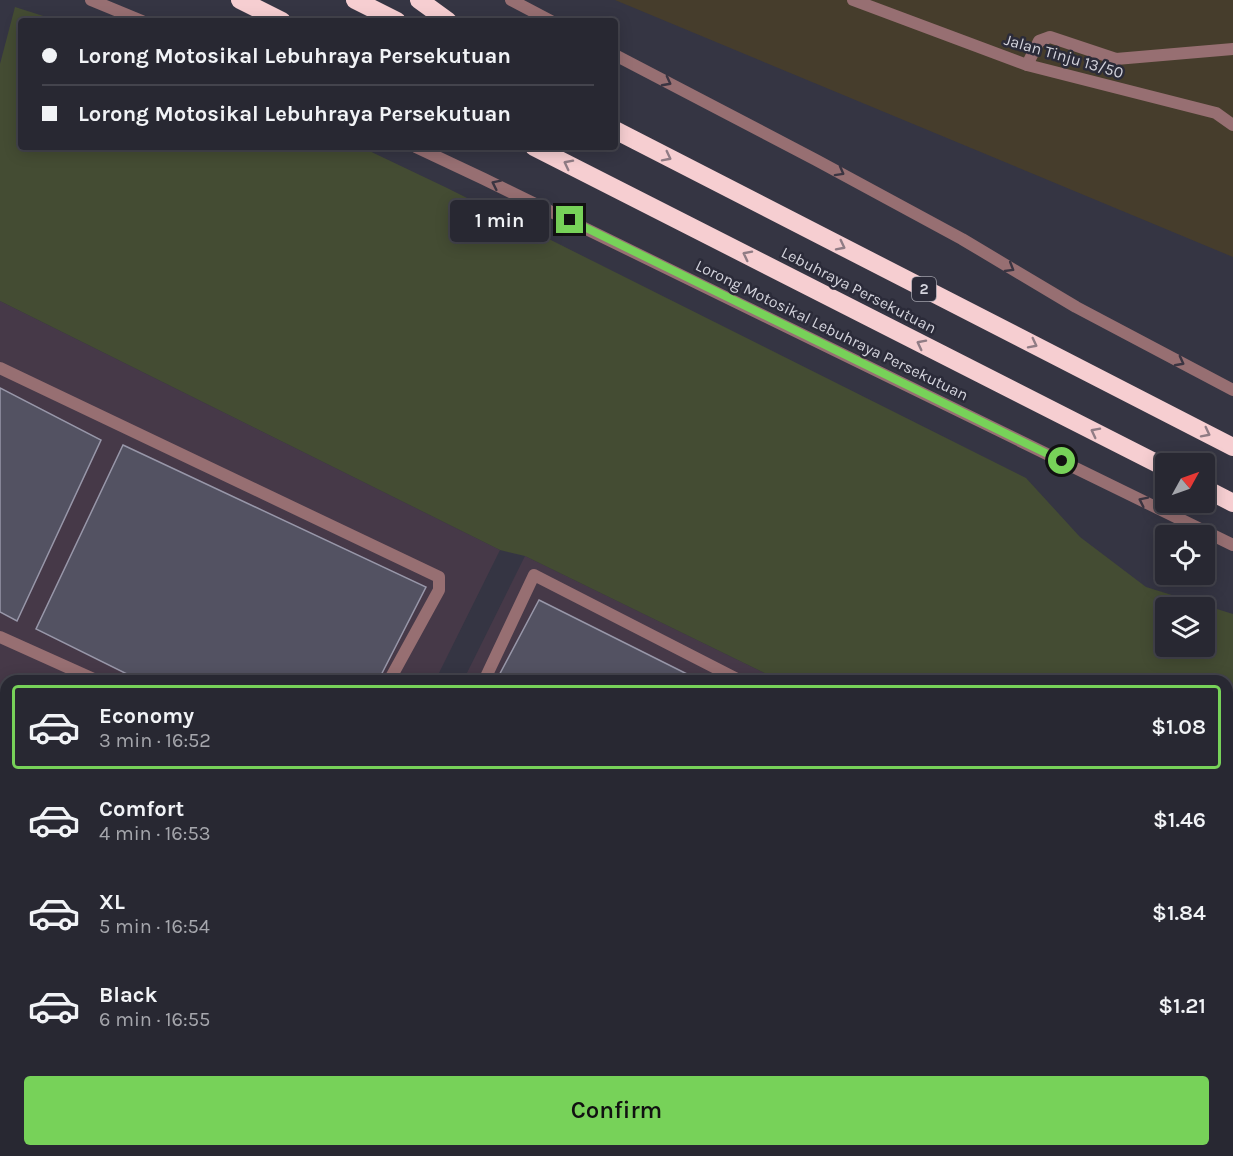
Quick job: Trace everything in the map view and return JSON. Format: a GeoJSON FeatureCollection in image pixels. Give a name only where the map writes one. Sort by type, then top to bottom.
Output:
{"type":"FeatureCollection","features":[{"type":"Feature","properties":{"kind":"highway"},"geometry":{"type":"LineString","coordinates":[[240,0],[276,18]]}},
{"type":"Feature","properties":{"kind":"highway"},"geometry":{"type":"LineString","coordinates":[[355,0],[391,18]]}},
{"type":"Feature","properties":{"kind":"highway"},"geometry":{"type":"LineString","coordinates":[[419,0],[444,18]]}},
{"type":"Feature","properties":{"kind":"highway","name":"Lebuhraya Persekutuan"},"geometry":{"type":"LineString","coordinates":[[618,132],[1233,447]]}},
{"type":"Feature","properties":{"kind":"highway","name":"Lebuhraya Persekutuan"},"geometry":{"type":"LineString","coordinates":[[540,150],[1155,462]]}},
{"type":"Feature","properties":{"kind":"highway"},"geometry":{"type":"LineString","coordinates":[[1215,494],[1233,503]]}},
{"type":"Feature","properties":{"kind":"street"},"geometry":{"type":"LineString","coordinates":[[91,0],[135,18]]}},
{"type":"Feature","properties":{"kind":"street"},"geometry":{"type":"LineString","coordinates":[[511,0],[544,18]]}},
{"type":"Feature","properties":{"kind":"street","name":"Jalan Tinju 13/50"},"geometry":{"type":"LineString","coordinates":[[854,0],[1027,65],[1216,113],[1233,125]]}},
{"type":"Feature","properties":{"kind":"street"},"geometry":{"type":"LineString","coordinates":[[1027,65],[1039,41],[1050,37],[1116,59],[1233,49]]}},
{"type":"Feature","properties":{"kind":"street"},"geometry":{"type":"LineString","coordinates":[[618,57],[962,239],[1076,307],[1233,390]]}},
{"type":"Feature","properties":{"kind":"street","name":"Lorong Motosikal Lebuhraya Persekutuan"},"geometry":{"type":"LineString","coordinates":[[422,150],[1233,545]]}},
{"type":"Feature","properties":{"kind":"street"},"geometry":{"type":"LineString","coordinates":[[0,368],[440,577],[440,590],[392,675]]}},
{"type":"Feature","properties":{"kind":"street"},"geometry":{"type":"LineString","coordinates":[[487,675],[534,575],[729,675]]}},
{"type":"Feature","properties":{"kind":"street"},"geometry":{"type":"LineString","coordinates":[[0,637],[85,675]]}},
{"type":"Feature","properties":{"kind":"shaded area"},"geometry":{"type":"Polygon","coordinates":[[[615,0],[1233,0],[1233,257],[615,0]]]}},
{"type":"Feature","properties":{"kind":"shaded area"},"geometry":{"type":"Polygon","coordinates":[[[0,301],[500,550],[438,675],[0,675],[0,301]]]}},
{"type":"Feature","properties":{"kind":"shaded area"},"geometry":{"type":"Polygon","coordinates":[[[525,556],[769,675],[466,675],[525,556]]]}},
{"type":"Feature","properties":{"kind":"green space"},"geometry":{"type":"Polygon","coordinates":[[[15,7],[50,18],[18,18],[18,150],[367,150],[1026,478],[1080,537],[1146,587],[1178,597],[1155,597],[1155,657],[1215,657],[1215,608],[1233,614],[1233,675],[769,675],[525,556],[500,550],[0,301],[0,64],[15,7]]]}},
{"type":"Feature","properties":{"kind":"building"},"geometry":{"type":"Polygon","coordinates":[[[0,388],[101,440],[17,621],[0,612],[0,388]]]}},
{"type":"Feature","properties":{"kind":"building"},"geometry":{"type":"Polygon","coordinates":[[[123,445],[426,587],[381,675],[129,675],[36,629],[123,445]]]}},
{"type":"Feature","properties":{"kind":"building"},"geometry":{"type":"Polygon","coordinates":[[[539,600],[689,675],[499,675],[539,600]]]}},
{"type":"Feature","properties":{"kind":"route"},"geometry":{"type":"LineString","coordinates":[[570,220],[1062,461]]}}]}
